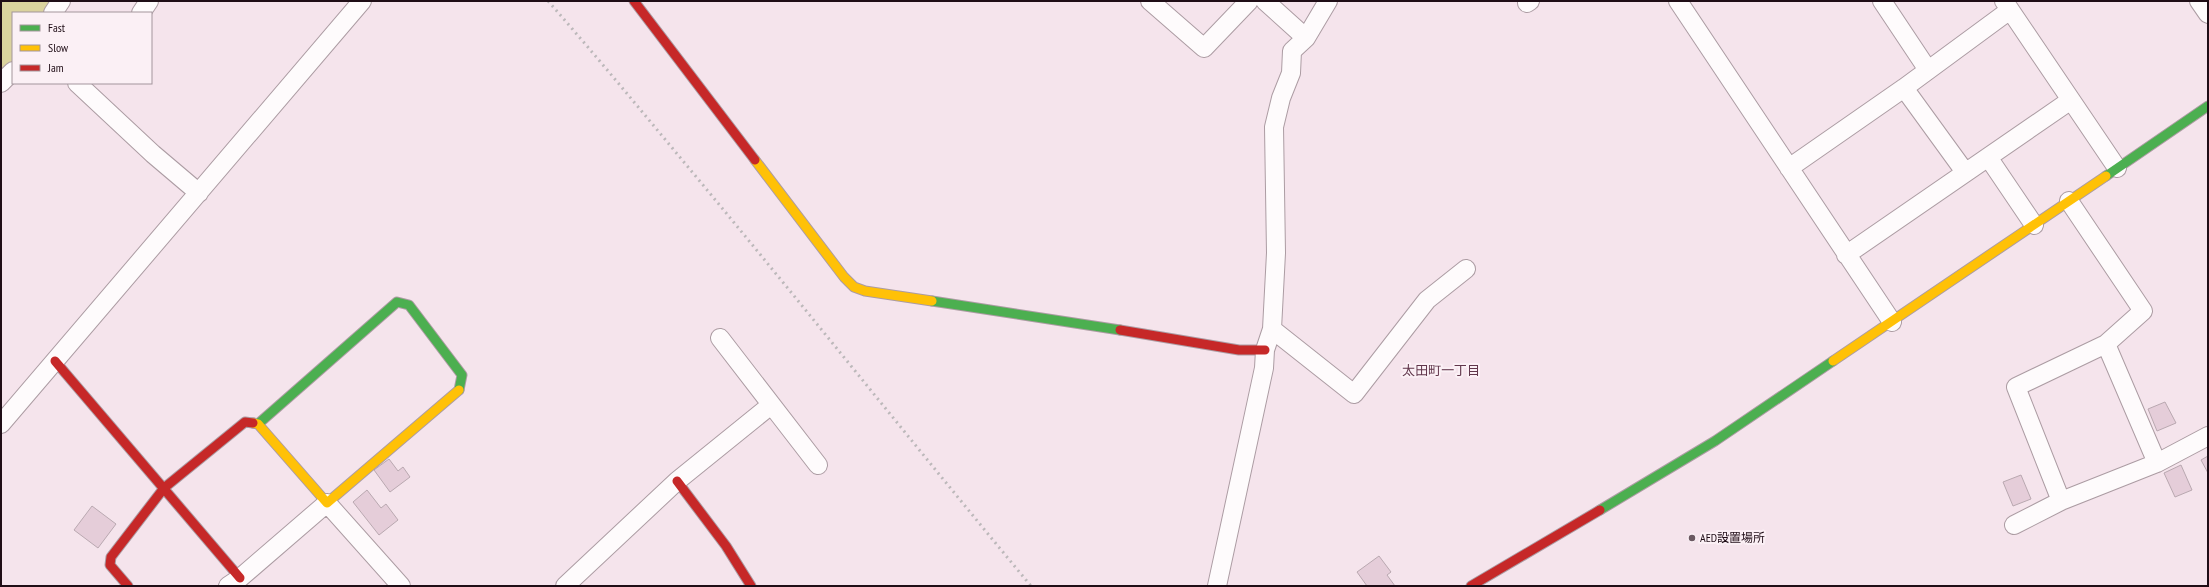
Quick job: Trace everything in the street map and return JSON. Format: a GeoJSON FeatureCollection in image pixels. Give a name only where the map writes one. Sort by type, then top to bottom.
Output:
{"type":"FeatureCollection","features":[{"type":"Feature","properties":{"kind":"street"},"geometry":{"type":"LineString","coordinates":[[54,12],[61,1]]}},
{"type":"Feature","properties":{"kind":"street"},"geometry":{"type":"LineString","coordinates":[[143,12],[149,1]]}},
{"type":"Feature","properties":{"kind":"street"},"geometry":{"type":"LineString","coordinates":[[1,424],[362,1]]}},
{"type":"Feature","properties":{"kind":"street"},"geometry":{"type":"LineString","coordinates":[[634,1],[844,277],[854,287],[865,291],[1180,339],[1239,350],[1265,350]]}},
{"type":"Feature","properties":{"kind":"street"},"geometry":{"type":"LineString","coordinates":[[1150,1],[1204,48],[1249,1]]}},
{"type":"Feature","properties":{"kind":"street"},"geometry":{"type":"LineString","coordinates":[[1265,1],[1306,38]]}},
{"type":"Feature","properties":{"kind":"street"},"geometry":{"type":"LineString","coordinates":[[1218,586],[1264,368],[1265,350],[1272,329],[1276,253],[1274,127],[1281,98],[1291,73],[1292,51],[1306,38],[1328,1]]}},
{"type":"Feature","properties":{"kind":"street"},"geometry":{"type":"LineString","coordinates":[[1678,1],[1892,322]]}},
{"type":"Feature","properties":{"kind":"street"},"geometry":{"type":"LineString","coordinates":[[1882,1],[1928,70]]}},
{"type":"Feature","properties":{"kind":"street"},"geometry":{"type":"LineString","coordinates":[[2199,1],[2208,14]]}},
{"type":"Feature","properties":{"kind":"street"},"geometry":{"type":"LineString","coordinates":[[1789,168],[1904,88],[2007,5],[2117,168]]}},
{"type":"Feature","properties":{"kind":"street"},"geometry":{"type":"LineString","coordinates":[[1,83],[12,72]]}},
{"type":"Feature","properties":{"kind":"street"},"geometry":{"type":"LineString","coordinates":[[79,84],[153,154],[199,193]]}},
{"type":"Feature","properties":{"kind":"street"},"geometry":{"type":"LineString","coordinates":[[1904,88],[1965,172]]}},
{"type":"Feature","properties":{"kind":"street"},"geometry":{"type":"LineString","coordinates":[[1846,255],[2071,100]]}},
{"type":"Feature","properties":{"kind":"street"},"geometry":{"type":"LineString","coordinates":[[1471,586],[1715,441],[2208,106]]}},
{"type":"Feature","properties":{"kind":"street"},"geometry":{"type":"LineString","coordinates":[[1988,157],[2034,225]]}},
{"type":"Feature","properties":{"kind":"street"},"geometry":{"type":"LineString","coordinates":[[2061,501],[2016,387],[2106,344],[2143,311],[2069,201]]}},
{"type":"Feature","properties":{"kind":"street"},"geometry":{"type":"LineString","coordinates":[[1272,329],[1354,394],[1427,300],[1466,269]]}},
{"type":"Feature","properties":{"kind":"street"},"geometry":{"type":"LineString","coordinates":[[55,361],[164,488],[238,583],[327,503],[459,391],[462,375],[409,305],[397,302],[258,424]]}},
{"type":"Feature","properties":{"kind":"street"},"geometry":{"type":"LineString","coordinates":[[720,338],[818,465]]}},
{"type":"Feature","properties":{"kind":"street"},"geometry":{"type":"LineString","coordinates":[[2106,344],[2157,463]]}},
{"type":"Feature","properties":{"kind":"street"},"geometry":{"type":"LineString","coordinates":[[565,586],[677,481],[771,405]]}},
{"type":"Feature","properties":{"kind":"street"},"geometry":{"type":"LineString","coordinates":[[128,586],[110,565],[111,557],[164,488],[245,422],[258,424],[401,586]]}},
{"type":"Feature","properties":{"kind":"street"},"geometry":{"type":"LineString","coordinates":[[2014,525],[2061,501],[2157,463],[2208,436]]}},
{"type":"Feature","properties":{"kind":"street"},"geometry":{"type":"LineString","coordinates":[[677,481],[726,546],[751,586]]}},
{"type":"Feature","properties":{"kind":"shaded area"},"geometry":{"type":"Polygon","coordinates":[[[1,1],[71,1],[65,12],[12,12],[12,76],[1,87],[1,1]]]}},
{"type":"Feature","properties":{"kind":"building"},"geometry":{"type":"Polygon","coordinates":[[[2165,402],[2176,423],[2157,431],[2148,409],[2165,402]]]}},
{"type":"Feature","properties":{"kind":"building"},"geometry":{"type":"Polygon","coordinates":[[[2208,456],[2208,473],[2201,460],[2208,456]]]}},
{"type":"Feature","properties":{"kind":"building"},"geometry":{"type":"Polygon","coordinates":[[[389,459],[398,471],[403,467],[410,477],[390,492],[374,470],[389,459]]]}},
{"type":"Feature","properties":{"kind":"building"},"geometry":{"type":"Polygon","coordinates":[[[2181,465],[2192,490],[2175,497],[2164,473],[2181,465]]]}},
{"type":"Feature","properties":{"kind":"building"},"geometry":{"type":"Polygon","coordinates":[[[2021,475],[2031,499],[2013,506],[2003,482],[2021,475]]]}},
{"type":"Feature","properties":{"kind":"building"},"geometry":{"type":"Polygon","coordinates":[[[367,490],[381,508],[386,504],[398,520],[379,535],[353,502],[367,490]]]}},
{"type":"Feature","properties":{"kind":"building"},"geometry":{"type":"Polygon","coordinates":[[[92,506],[116,524],[98,548],[74,530],[92,506]]]}},
{"type":"Feature","properties":{"kind":"building"},"geometry":{"type":"Polygon","coordinates":[[[1379,556],[1391,572],[1387,575],[1395,586],[1367,586],[1357,572],[1379,556]]]}},
{"type":"Feature","properties":{"kind":"railway"},"geometry":{"type":"LineString","coordinates":[[548,1],[740,230],[1031,586]]}},
{"type":"Feature","properties":{"kind":"traffic: fast"},"geometry":{"type":"LineString","coordinates":[[2106,176],[2208,106]]}},
{"type":"Feature","properties":{"kind":"traffic: fast"},"geometry":{"type":"LineString","coordinates":[[932,301],[1120,330]]}},
{"type":"Feature","properties":{"kind":"traffic: fast"},"geometry":{"type":"LineString","coordinates":[[258,424],[397,302],[409,305],[462,375],[459,390]]}},
{"type":"Feature","properties":{"kind":"traffic: fast"},"geometry":{"type":"LineString","coordinates":[[1600,510],[1715,441],[1833,361]]}},
{"type":"Feature","properties":{"kind":"traffic: slow"},"geometry":{"type":"LineString","coordinates":[[755,160],[844,277],[854,287],[865,291],[932,301]]}},
{"type":"Feature","properties":{"kind":"traffic: slow"},"geometry":{"type":"LineString","coordinates":[[1833,361],[2106,176]]}},
{"type":"Feature","properties":{"kind":"traffic: slow"},"geometry":{"type":"LineString","coordinates":[[253,423],[258,424],[327,503],[459,390]]}},
{"type":"Feature","properties":{"kind":"traffic: jam"},"geometry":{"type":"LineString","coordinates":[[634,1],[755,160]]}},
{"type":"Feature","properties":{"kind":"traffic: jam"},"geometry":{"type":"LineString","coordinates":[[1120,330],[1239,350],[1265,350]]}},
{"type":"Feature","properties":{"kind":"traffic: jam"},"geometry":{"type":"LineString","coordinates":[[55,361],[240,578]]}},
{"type":"Feature","properties":{"kind":"traffic: jam"},"geometry":{"type":"LineString","coordinates":[[128,586],[110,565],[111,557],[164,488],[245,422],[253,423]]}},
{"type":"Feature","properties":{"kind":"traffic: jam"},"geometry":{"type":"LineString","coordinates":[[677,481],[726,546],[751,586]]}},
{"type":"Feature","properties":{"kind":"traffic: jam"},"geometry":{"type":"LineString","coordinates":[[1471,586],[1600,510]]}},
{"type":"Feature","properties":{"kind":"place","name":"AED設置場所"},"geometry":{"type":"Point","coordinates":[1692,538]}},
{"type":"Feature","properties":{"kind":"district","name":"太田町一丁目"},"geometry":{"type":"Point","coordinates":[1441,370]}}]}
